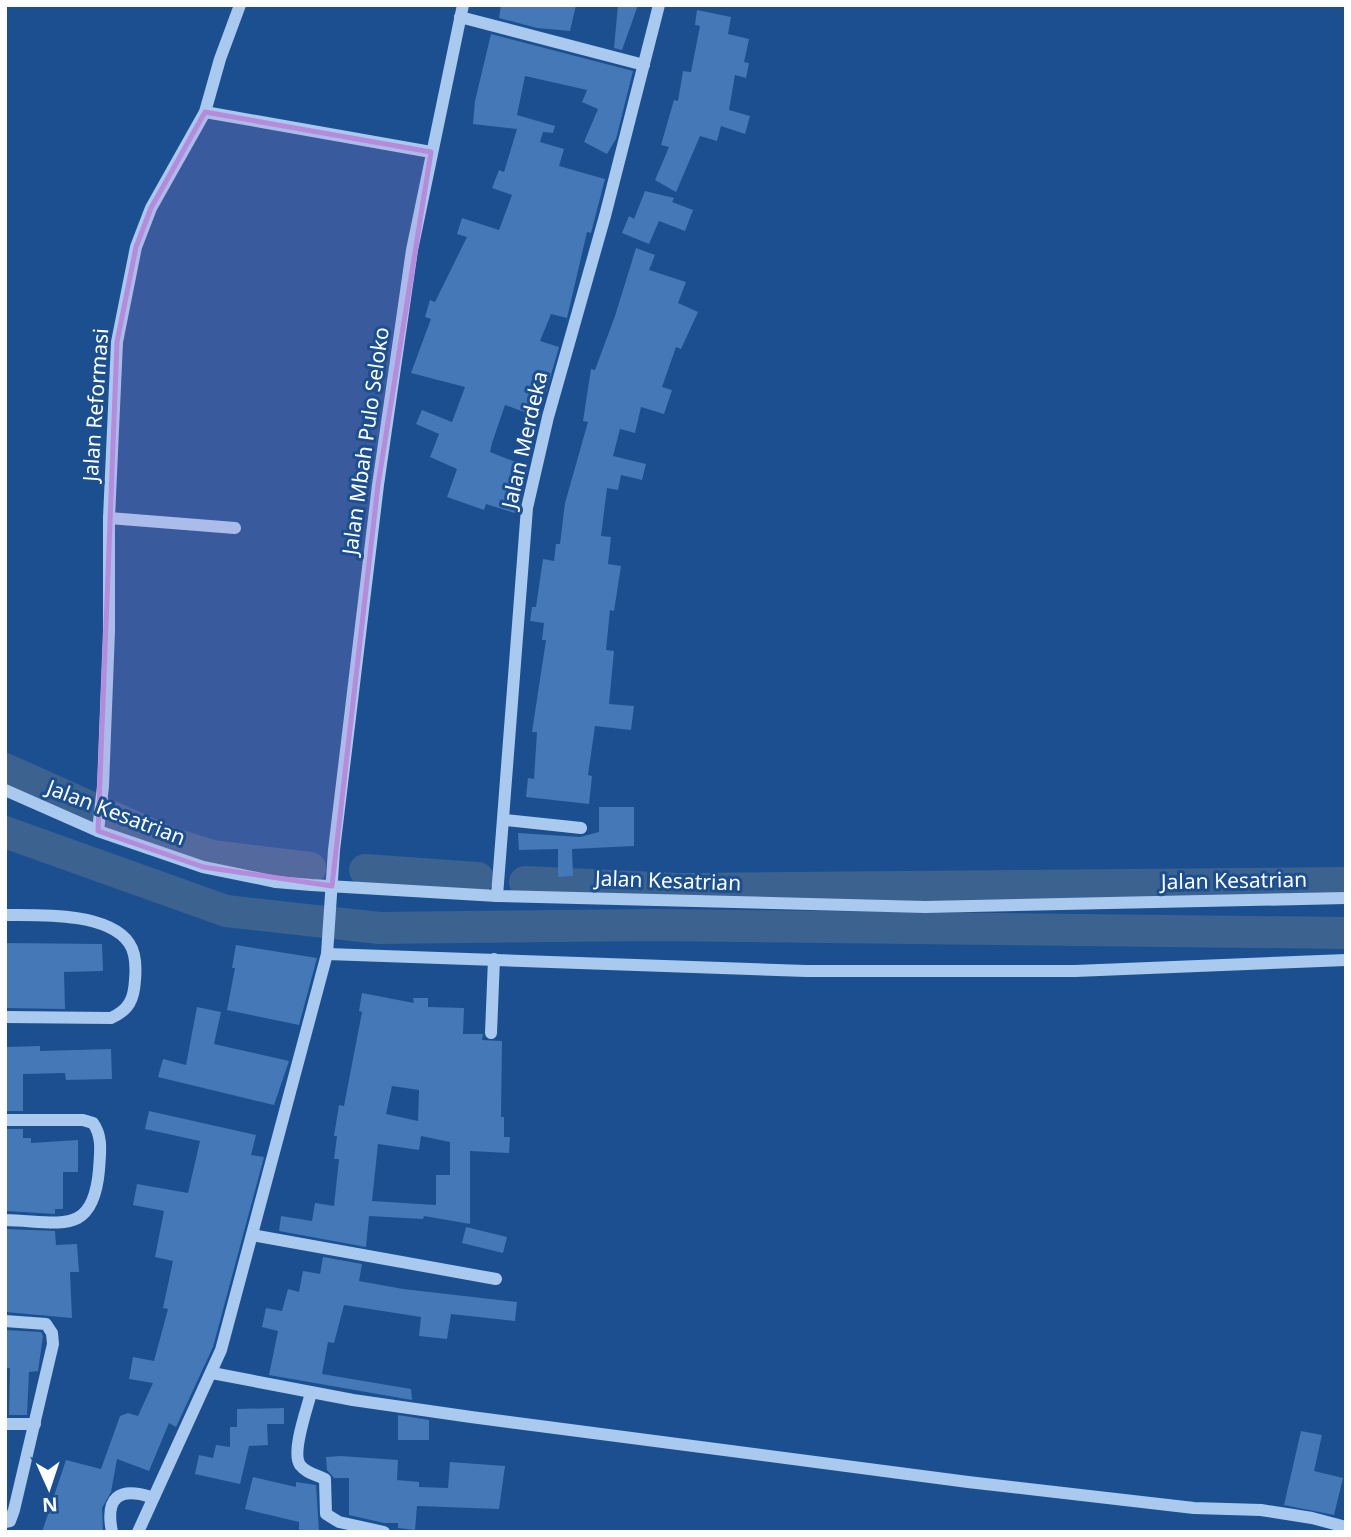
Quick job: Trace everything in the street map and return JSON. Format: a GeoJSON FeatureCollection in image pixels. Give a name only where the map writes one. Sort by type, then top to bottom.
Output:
{"type":"FeatureCollection","features":[{"type":"Feature","properties":{"kind":"street","name":"Jalan Reformasi"},"geometry":{"type":"LineString","coordinates":[[99,824],[103,786],[109,518],[117,342],[136,247],[151,208],[205,113],[220,59],[240,5]]}},
{"type":"Feature","properties":{"kind":"street","name":"Jalan Merdeka"},"geometry":{"type":"LineString","coordinates":[[498,884],[527,508],[548,417],[606,216],[659,5]]}},
{"type":"Feature","properties":{"kind":"street"},"geometry":{"type":"LineString","coordinates":[[461,11],[644,65]]}},
{"type":"Feature","properties":{"kind":"street","name":"Jalan Mbah Pulo Seloko"},"geometry":{"type":"LineString","coordinates":[[138,1532],[151,1497],[212,1373],[327,954],[334,850],[378,485],[412,250],[461,11]]}},
{"type":"Feature","properties":{"kind":"street"},"geometry":{"type":"LineString","coordinates":[[205,113],[431,152]]}},
{"type":"Feature","properties":{"kind":"street"},"geometry":{"type":"LineString","coordinates":[[109,518],[235,528]]}},
{"type":"Feature","properties":{"kind":"street","name":"Jalan Kesatrian"},"geometry":{"type":"LineString","coordinates":[[5,790],[99,824],[203,867],[239,876],[498,884],[925,907],[1346,898]]}},
{"type":"Feature","properties":{"kind":"street"},"geometry":{"type":"LineString","coordinates":[[505,820],[581,828]]}},
{"type":"Feature","properties":{"kind":"street"},"geometry":{"type":"LineString","coordinates":[[5,915],[80,918],[109,928],[130,944],[134,956],[135,980],[132,1000],[125,1012],[111,1018],[5,1017]]}},
{"type":"Feature","properties":{"kind":"street"},"geometry":{"type":"LineString","coordinates":[[327,954],[494,963],[806,971],[1074,971],[1346,960]]}},
{"type":"Feature","properties":{"kind":"street"},"geometry":{"type":"LineString","coordinates":[[491,1033],[494,963]]}},
{"type":"Feature","properties":{"kind":"street"},"geometry":{"type":"LineString","coordinates":[[5,1119],[83,1120],[93,1123],[101,1142],[92,1205],[84,1217],[71,1222],[5,1220]]}},
{"type":"Feature","properties":{"kind":"street"},"geometry":{"type":"LineString","coordinates":[[252,1235],[496,1279]]}},
{"type":"Feature","properties":{"kind":"street"},"geometry":{"type":"LineString","coordinates":[[5,1321],[35,1321],[46,1324],[52,1333],[48,1374],[15,1510],[10,1521],[5,1522]]}},
{"type":"Feature","properties":{"kind":"street"},"geometry":{"type":"LineString","coordinates":[[212,1373],[311,1393],[968,1482],[1194,1508],[1261,1510],[1312,1518],[1346,1527]]}},
{"type":"Feature","properties":{"kind":"street"},"geometry":{"type":"LineString","coordinates":[[311,1393],[297,1459],[302,1467],[325,1479],[326,1514],[339,1522],[384,1532]]}},
{"type":"Feature","properties":{"kind":"street"},"geometry":{"type":"LineString","coordinates":[[5,1424],[35,1424]]}},
{"type":"Feature","properties":{"kind":"street"},"geometry":{"type":"LineString","coordinates":[[112,1532],[113,1504],[122,1493],[128,1491],[151,1497]]}},
{"type":"Feature","properties":{"kind":"highlighted area"},"geometry":{"type":"Polygon","coordinates":[[[205,112],[431,152],[378,485],[332,886],[203,867],[98,831],[117,342],[136,247],[151,208],[205,112]]]}},
{"type":"Feature","properties":{"kind":"building"},"geometry":{"type":"Polygon","coordinates":[[[501,5],[576,5],[570,31],[537,28],[499,18],[501,5]]]}},
{"type":"Feature","properties":{"kind":"building"},"geometry":{"type":"Polygon","coordinates":[[[618,5],[638,5],[622,50],[614,48],[618,5]]]}},
{"type":"Feature","properties":{"kind":"building"},"geometry":{"type":"Polygon","coordinates":[[[697,10],[731,17],[728,34],[749,39],[744,62],[749,63],[746,78],[735,75],[729,110],[750,116],[745,134],[721,126],[717,141],[700,136],[676,192],[655,180],[669,147],[661,145],[674,100],[678,101],[683,71],[691,72],[700,26],[695,25],[697,10]]]}},
{"type":"Feature","properties":{"kind":"building"},"geometry":{"type":"Polygon","coordinates":[[[491,34],[633,71],[616,139],[607,154],[584,142],[598,109],[582,102],[587,90],[525,76],[517,115],[555,126],[553,133],[543,132],[540,142],[564,149],[559,166],[605,179],[591,233],[587,232],[567,318],[551,314],[540,341],[559,347],[546,392],[543,391],[535,416],[505,405],[492,443],[490,452],[528,467],[518,514],[486,504],[484,510],[447,497],[457,469],[430,457],[439,434],[416,424],[422,410],[452,422],[465,387],[411,373],[431,319],[425,317],[430,300],[435,302],[467,237],[457,234],[462,218],[499,230],[512,195],[492,188],[499,170],[504,172],[517,129],[473,124],[475,101],[491,34]]]}},
{"type":"Feature","properties":{"kind":"building"},"geometry":{"type":"Polygon","coordinates":[[[645,191],[674,198],[672,202],[693,210],[685,231],[659,221],[649,244],[622,233],[629,216],[634,219],[645,191]]]}},
{"type":"Feature","properties":{"kind":"building"},"geometry":{"type":"Polygon","coordinates":[[[636,248],[655,255],[649,270],[686,282],[678,303],[698,312],[681,349],[676,347],[662,387],[672,390],[664,414],[641,407],[635,433],[620,429],[613,456],[646,464],[642,480],[621,475],[618,490],[607,488],[601,536],[611,537],[608,564],[621,566],[614,611],[610,610],[606,650],[614,651],[609,704],[634,706],[631,730],[595,726],[588,775],[592,776],[589,804],[526,797],[528,778],[534,779],[537,732],[532,732],[546,640],[542,640],[544,623],[530,621],[532,607],[536,607],[543,559],[554,561],[556,544],[560,544],[565,503],[588,422],[583,421],[591,369],[595,370],[636,248]]]}},
{"type":"Feature","properties":{"kind":"building"},"geometry":{"type":"Polygon","coordinates":[[[599,807],[634,807],[634,846],[572,849],[573,876],[558,877],[558,849],[519,850],[518,833],[580,837],[599,832],[599,807]]]}},
{"type":"Feature","properties":{"kind":"building"},"geometry":{"type":"Polygon","coordinates":[[[5,943],[102,944],[103,971],[64,972],[65,1009],[5,1008],[5,943]]]}},
{"type":"Feature","properties":{"kind":"building"},"geometry":{"type":"Polygon","coordinates":[[[236,945],[317,958],[299,1025],[227,1010],[235,968],[232,968],[236,945]]]}},
{"type":"Feature","properties":{"kind":"building"},"geometry":{"type":"Polygon","coordinates":[[[362,993],[414,1003],[413,998],[428,998],[428,1007],[464,1008],[463,1034],[483,1034],[482,1040],[502,1041],[501,1117],[504,1117],[504,1137],[510,1137],[509,1153],[470,1151],[470,1224],[424,1216],[423,1219],[369,1216],[366,1247],[279,1231],[281,1216],[312,1221],[315,1203],[334,1206],[339,1159],[334,1159],[337,1136],[334,1136],[339,1105],[344,1106],[362,1012],[359,1011],[362,993]],[[392,1086],[386,1114],[418,1121],[419,1090],[392,1086]],[[421,1136],[419,1150],[378,1144],[372,1201],[436,1205],[436,1175],[450,1175],[450,1142],[421,1136]]]}},
{"type":"Feature","properties":{"kind":"building"},"geometry":{"type":"Polygon","coordinates":[[[197,1007],[221,1012],[214,1044],[289,1061],[274,1105],[158,1077],[163,1059],[186,1065],[197,1007]]]}},
{"type":"Feature","properties":{"kind":"building"},"geometry":{"type":"Polygon","coordinates":[[[40,1046],[40,1051],[111,1049],[112,1079],[66,1080],[65,1073],[23,1074],[23,1111],[5,1111],[5,1047],[40,1046]]]}},
{"type":"Feature","properties":{"kind":"building"},"geometry":{"type":"Polygon","coordinates":[[[149,1111],[256,1135],[251,1155],[264,1157],[213,1347],[176,1427],[169,1423],[149,1471],[117,1459],[111,1492],[102,1508],[103,1532],[42,1532],[66,1460],[101,1469],[120,1416],[128,1413],[138,1416],[153,1383],[129,1379],[133,1357],[154,1361],[168,1309],[163,1308],[173,1261],[155,1257],[164,1211],[133,1205],[137,1184],[188,1193],[200,1141],[145,1129],[149,1111]]]}},
{"type":"Feature","properties":{"kind":"building"},"geometry":{"type":"Polygon","coordinates":[[[5,1129],[23,1129],[23,1138],[31,1138],[31,1143],[78,1140],[78,1172],[63,1172],[63,1209],[55,1209],[55,1214],[6,1211],[5,1129]]]}},
{"type":"Feature","properties":{"kind":"building"},"geometry":{"type":"Polygon","coordinates":[[[466,1227],[507,1237],[503,1253],[462,1243],[466,1227]]]}},
{"type":"Feature","properties":{"kind":"building"},"geometry":{"type":"Polygon","coordinates":[[[7,1229],[55,1231],[56,1245],[77,1244],[79,1272],[70,1272],[72,1318],[5,1312],[7,1229]]]}},
{"type":"Feature","properties":{"kind":"building"},"geometry":{"type":"Polygon","coordinates":[[[323,1257],[362,1264],[359,1281],[403,1289],[517,1302],[515,1321],[451,1314],[447,1339],[419,1336],[421,1317],[344,1305],[334,1343],[328,1342],[322,1374],[411,1389],[412,1400],[269,1375],[278,1331],[262,1327],[266,1308],[282,1311],[288,1289],[299,1292],[303,1271],[320,1274],[323,1257]]]}},
{"type":"Feature","properties":{"kind":"building"},"geometry":{"type":"Polygon","coordinates":[[[5,1330],[41,1332],[43,1336],[38,1371],[29,1372],[27,1415],[9,1415],[10,1368],[5,1368],[5,1330]]]}},
{"type":"Feature","properties":{"kind":"building"},"geometry":{"type":"Polygon","coordinates":[[[284,1408],[284,1424],[267,1424],[268,1445],[249,1446],[240,1484],[195,1474],[199,1455],[213,1458],[216,1445],[230,1447],[230,1427],[237,1427],[237,1409],[284,1408]]]}},
{"type":"Feature","properties":{"kind":"building"},"geometry":{"type":"Polygon","coordinates":[[[398,1415],[429,1420],[429,1440],[398,1440],[398,1415]]]}},
{"type":"Feature","properties":{"kind":"building"},"geometry":{"type":"Polygon","coordinates":[[[1301,1431],[1322,1435],[1314,1471],[1343,1478],[1334,1515],[1284,1505],[1301,1431]]]}},
{"type":"Feature","properties":{"kind":"building"},"geometry":{"type":"Polygon","coordinates":[[[326,1457],[398,1460],[397,1480],[419,1482],[419,1487],[448,1488],[450,1462],[505,1466],[499,1509],[417,1506],[415,1530],[398,1528],[398,1523],[384,1523],[349,1515],[349,1478],[334,1478],[327,1470],[326,1457]]]}},
{"type":"Feature","properties":{"kind":"building"},"geometry":{"type":"Polygon","coordinates":[[[253,1477],[296,1487],[296,1482],[316,1485],[319,1532],[299,1532],[299,1522],[245,1509],[253,1477]]]}},
{"type":"Feature","properties":{"kind":"waterway"},"geometry":{"type":"LineString","coordinates":[[5,769],[168,842],[212,856],[310,868]]}},
{"type":"Feature","properties":{"kind":"waterway"},"geometry":{"type":"LineString","coordinates":[[5,832],[226,911],[379,928],[654,925],[1346,933]]}},
{"type":"Feature","properties":{"kind":"waterway"},"geometry":{"type":"LineString","coordinates":[[365,870],[478,878]]}},
{"type":"Feature","properties":{"kind":"waterway"},"geometry":{"type":"LineString","coordinates":[[525,882],[678,889],[1346,883]]}}]}
